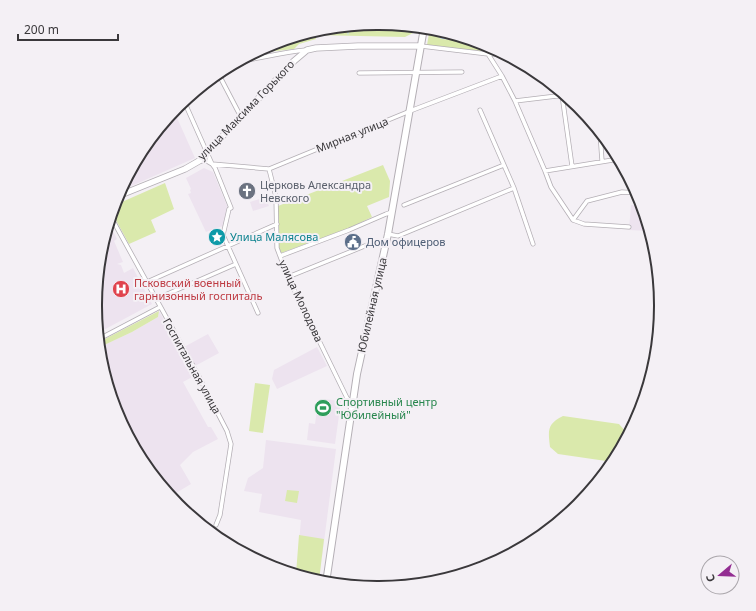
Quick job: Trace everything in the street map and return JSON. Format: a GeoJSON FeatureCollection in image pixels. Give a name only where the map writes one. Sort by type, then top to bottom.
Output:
{"type":"FeatureCollection","features":[{"type":"Feature","properties":{"kind":"main road","name":"Юбилейная улица"},"geometry":{"type":"LineString","coordinates":[[327,576],[357,374],[388,234],[423,34]]}},
{"type":"Feature","properties":{"kind":"main road"},"geometry":{"type":"LineString","coordinates":[[307,50],[326,47],[421,46]]}},
{"type":"Feature","properties":{"kind":"main road","name":"улица Максима Горького"},"geometry":{"type":"LineString","coordinates":[[127,192],[185,169],[199,161],[294,61],[307,50]]}},
{"type":"Feature","properties":{"kind":"street"},"geometry":{"type":"LineString","coordinates":[[421,46],[488,54],[515,101],[551,187],[573,220],[584,224],[629,227]]}},
{"type":"Feature","properties":{"kind":"street"},"geometry":{"type":"LineString","coordinates":[[254,59],[307,50]]}},
{"type":"Feature","properties":{"kind":"street"},"geometry":{"type":"LineString","coordinates":[[359,73],[462,72]]}},
{"type":"Feature","properties":{"kind":"street","name":"Мирная улица"},"geometry":{"type":"LineString","coordinates":[[199,161],[207,160],[212,164],[269,169],[410,111],[502,76]]}},
{"type":"Feature","properties":{"kind":"street"},"geometry":{"type":"LineString","coordinates":[[221,79],[241,117]]}},
{"type":"Feature","properties":{"kind":"street"},"geometry":{"type":"LineString","coordinates":[[515,101],[557,96]]}},
{"type":"Feature","properties":{"kind":"street"},"geometry":{"type":"LineString","coordinates":[[564,102],[572,166]]}},
{"type":"Feature","properties":{"kind":"street"},"geometry":{"type":"LineString","coordinates":[[187,107],[231,208],[229,209],[223,235],[258,313]]}},
{"type":"Feature","properties":{"kind":"street"},"geometry":{"type":"LineString","coordinates":[[480,110],[514,188],[534,244]]}},
{"type":"Feature","properties":{"kind":"street"},"geometry":{"type":"LineString","coordinates":[[601,143],[602,161]]}},
{"type":"Feature","properties":{"kind":"street"},"geometry":{"type":"LineString","coordinates":[[545,170],[612,160]]}},
{"type":"Feature","properties":{"kind":"street"},"geometry":{"type":"LineString","coordinates":[[404,205],[504,166]]}},
{"type":"Feature","properties":{"kind":"street","name":"улица Молодова"},"geometry":{"type":"LineString","coordinates":[[269,169],[276,197],[277,248],[288,278],[347,398],[352,403]]}},
{"type":"Feature","properties":{"kind":"street"},"geometry":{"type":"LineString","coordinates":[[388,234],[398,236],[514,188]]}},
{"type":"Feature","properties":{"kind":"street"},"geometry":{"type":"LineString","coordinates":[[573,220],[587,201],[622,192],[629,192]]}},
{"type":"Feature","properties":{"kind":"street"},"geometry":{"type":"LineString","coordinates":[[280,256],[392,212]]}},
{"type":"Feature","properties":{"kind":"street","name":"Госпитальная улица"},"geometry":{"type":"LineString","coordinates":[[115,224],[197,373],[227,431],[231,444],[220,515],[216,525]]}},
{"type":"Feature","properties":{"kind":"street"},"geometry":{"type":"LineString","coordinates":[[147,282],[277,224]]}},
{"type":"Feature","properties":{"kind":"street"},"geometry":{"type":"LineString","coordinates":[[288,278],[377,242]]}},
{"type":"Feature","properties":{"kind":"street"},"geometry":{"type":"LineString","coordinates":[[156,299],[236,264]]}},
{"type":"Feature","properties":{"kind":"street"},"geometry":{"type":"LineString","coordinates":[[104,336],[160,307]]}},
{"type":"Feature","properties":{"kind":"shaded area"},"geometry":{"type":"Polygon","coordinates":[[[177,118],[195,158],[130,187],[149,152],[177,118]]]}},
{"type":"Feature","properties":{"kind":"shaded area"},"geometry":{"type":"Polygon","coordinates":[[[204,168],[213,172],[227,206],[223,226],[206,232],[188,194],[191,193],[191,189],[186,178],[204,168]]]}},
{"type":"Feature","properties":{"kind":"shaded area"},"geometry":{"type":"Polygon","coordinates":[[[265,197],[269,206],[253,211],[250,202],[265,197]]]}},
{"type":"Feature","properties":{"kind":"shaded area"},"geometry":{"type":"Polygon","coordinates":[[[631,205],[635,205],[643,231],[629,230],[631,205]]]}},
{"type":"Feature","properties":{"kind":"shaded area","name":"Псковский военный гарнизонный госпиталь"},"geometry":{"type":"Polygon","coordinates":[[[113,231],[117,239],[114,241],[123,262],[117,264],[121,265],[124,273],[133,268],[152,304],[104,330],[102,306],[103,287],[113,231]]]}},
{"type":"Feature","properties":{"kind":"shaded area"},"geometry":{"type":"Polygon","coordinates":[[[159,311],[196,375],[183,382],[208,427],[211,427],[218,439],[193,452],[180,465],[191,484],[176,493],[149,459],[123,411],[112,377],[106,344],[132,332],[158,317],[159,311]]]}},
{"type":"Feature","properties":{"kind":"shaded area"},"geometry":{"type":"Polygon","coordinates":[[[208,334],[219,353],[195,366],[184,347],[208,334]]]}},
{"type":"Feature","properties":{"kind":"shaded area"},"geometry":{"type":"Polygon","coordinates":[[[317,347],[327,366],[277,389],[272,379],[274,370],[317,347]]]}},
{"type":"Feature","properties":{"kind":"shaded area"},"geometry":{"type":"Polygon","coordinates":[[[323,399],[341,401],[335,444],[307,440],[309,423],[315,424],[318,403],[323,404],[323,399]]]}},
{"type":"Feature","properties":{"kind":"shaded area"},"geometry":{"type":"Polygon","coordinates":[[[266,440],[336,449],[322,557],[298,553],[301,520],[259,512],[262,494],[244,491],[248,478],[263,468],[266,440]]]}},
{"type":"Feature","properties":{"kind":"green space"},"geometry":{"type":"Polygon","coordinates":[[[378,30],[415,32],[405,37],[323,35],[342,32],[378,30]]]}},
{"type":"Feature","properties":{"kind":"green space"},"geometry":{"type":"Polygon","coordinates":[[[429,34],[440,37],[442,39],[450,39],[485,52],[438,47],[427,45],[429,34]]]}},
{"type":"Feature","properties":{"kind":"green space"},"geometry":{"type":"Polygon","coordinates":[[[316,37],[316,39],[299,44],[294,49],[272,51],[316,37]]]}},
{"type":"Feature","properties":{"kind":"green space"},"geometry":{"type":"Polygon","coordinates":[[[383,165],[390,181],[389,197],[367,206],[372,217],[352,227],[281,253],[279,247],[278,206],[383,165]]]}},
{"type":"Feature","properties":{"kind":"green space"},"geometry":{"type":"Polygon","coordinates":[[[165,183],[174,209],[151,220],[156,232],[129,244],[116,220],[122,202],[165,183]]]}},
{"type":"Feature","properties":{"kind":"green space"},"geometry":{"type":"Polygon","coordinates":[[[159,311],[158,317],[132,332],[106,344],[105,339],[159,311]]]}},
{"type":"Feature","properties":{"kind":"green space"},"geometry":{"type":"Polygon","coordinates":[[[255,383],[270,385],[263,433],[249,431],[255,383]]]}},
{"type":"Feature","properties":{"kind":"green space"},"geometry":{"type":"Polygon","coordinates":[[[563,416],[619,424],[624,429],[606,461],[558,454],[550,447],[549,432],[551,425],[563,416]]]}},
{"type":"Feature","properties":{"kind":"green space"},"geometry":{"type":"Polygon","coordinates":[[[287,490],[299,491],[297,503],[285,501],[287,490]]]}},
{"type":"Feature","properties":{"kind":"green space"},"geometry":{"type":"Polygon","coordinates":[[[299,535],[324,539],[320,575],[296,568],[299,535]]]}},
{"type":"Feature","properties":{"kind":"water"},"geometry":{"type":"Polygon","coordinates":[[[438,36],[450,39],[442,39],[438,36]]]}},
{"type":"Feature","properties":{"kind":"place","name":"Церковь Александра Невского"},"geometry":{"type":"Point","coordinates":[247,191]}},
{"type":"Feature","properties":{"kind":"place","name":"Улица Малясова"},"geometry":{"type":"Point","coordinates":[217,237]}},
{"type":"Feature","properties":{"kind":"place","name":"Дом офицеров"},"geometry":{"type":"Point","coordinates":[353,242]}},
{"type":"Feature","properties":{"kind":"place","name":"Псковский военный гарнизонный госпиталь"},"geometry":{"type":"Point","coordinates":[121,289]}},
{"type":"Feature","properties":{"kind":"place","name":"Спортивный центр \"Юбилейный\""},"geometry":{"type":"Point","coordinates":[323,408]}}]}
